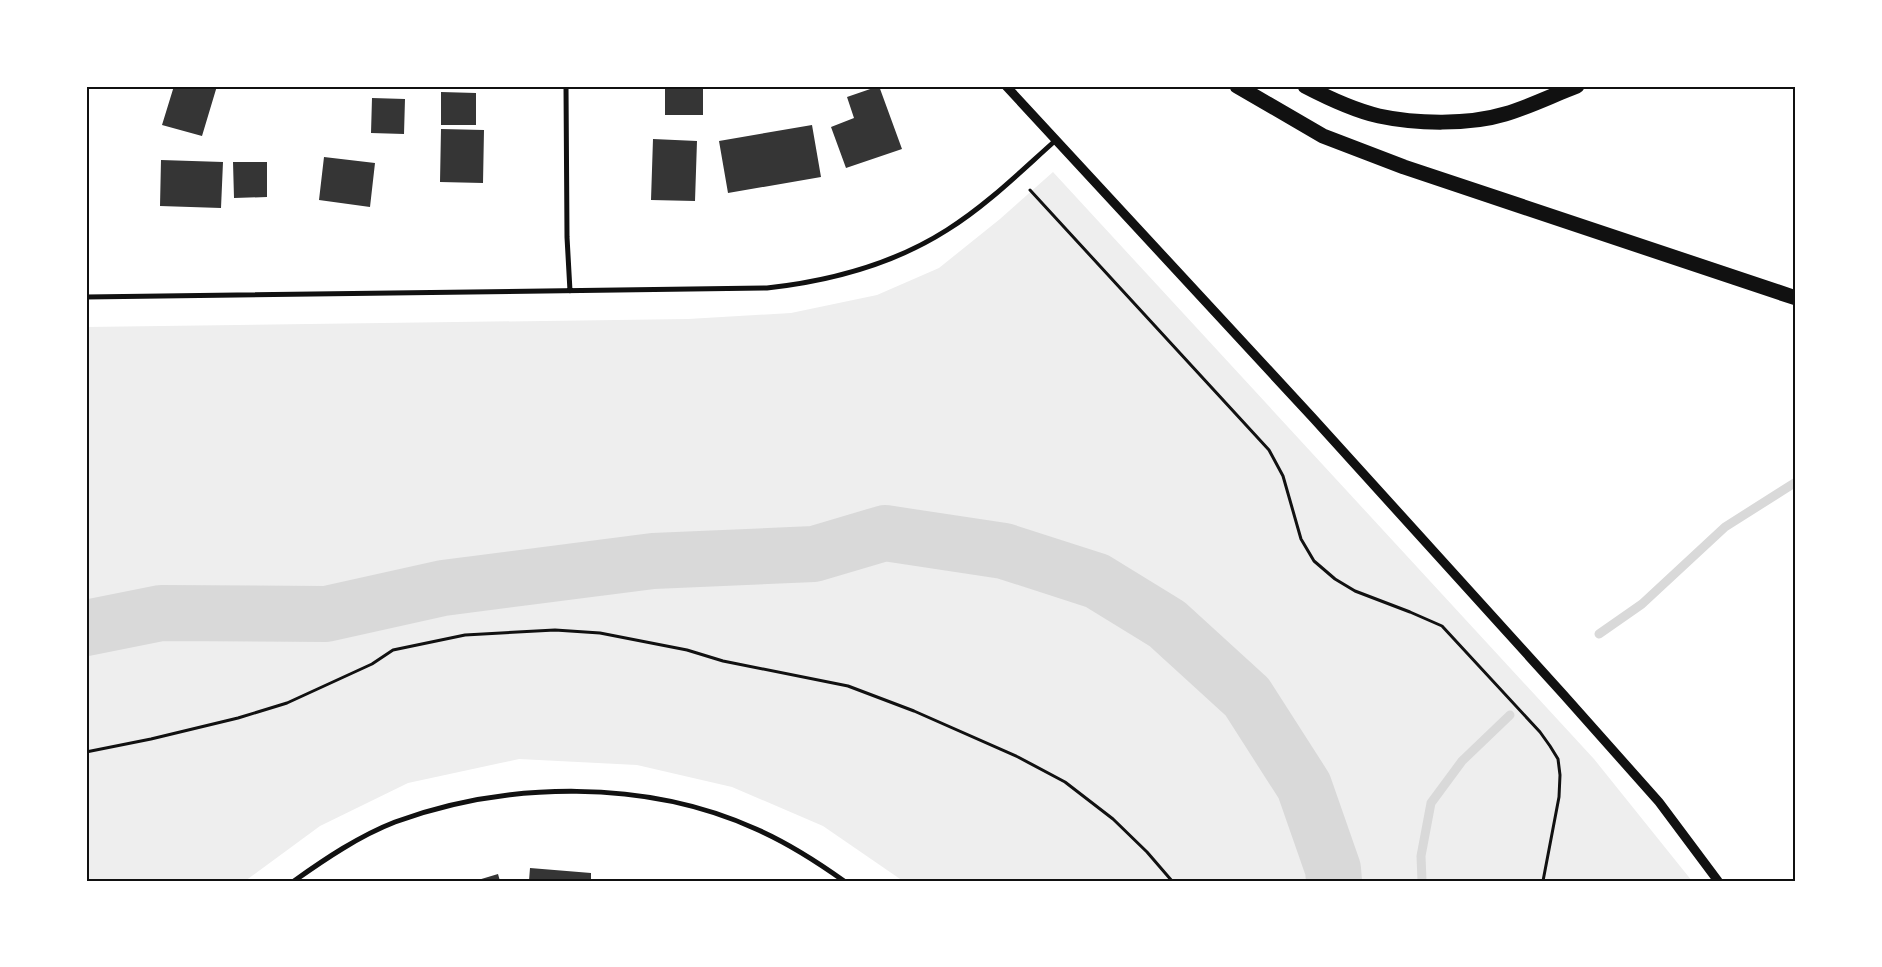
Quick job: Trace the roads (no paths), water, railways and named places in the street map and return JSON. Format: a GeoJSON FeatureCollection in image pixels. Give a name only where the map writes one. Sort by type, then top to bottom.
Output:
{"type":"FeatureCollection","features":[{"type":"Feature","properties":{"kind":"highway"},"geometry":{"type":"LineString","coordinates":[[1237,86],[1323,136],[1404,167],[1796,298]]}},
{"type":"Feature","properties":{"kind":"highway"},"geometry":{"type":"LineString","coordinates":[[1305,86],[1332,100],[1379,116],[1405,120],[1464,122],[1505,114],[1577,86]]}},
{"type":"Feature","properties":{"kind":"street"},"geometry":{"type":"LineString","coordinates":[[566,86],[567,237],[570,291]]}},
{"type":"Feature","properties":{"kind":"street"},"geometry":{"type":"LineString","coordinates":[[1006,86],[1314,418],[1563,694],[1659,802],[1718,881]]}},
{"type":"Feature","properties":{"kind":"street"},"geometry":{"type":"LineString","coordinates":[[86,297],[767,288],[805,284],[843,276],[881,263],[914,249],[948,230],[1056,140]]}},
{"type":"Feature","properties":{"kind":"street"},"geometry":{"type":"LineString","coordinates":[[294,881],[364,837],[396,822],[470,801],[552,791],[614,793],[690,806],[755,828],[810,858],[844,881]]}},
{"type":"Feature","properties":{"kind":"waterway"},"geometry":{"type":"LineString","coordinates":[[1599,634],[1642,604],[1725,527],[1796,482]]}},
{"type":"Feature","properties":{"kind":"waterway"},"geometry":{"type":"LineString","coordinates":[[86,628],[161,613],[326,614],[443,588],[653,561],[814,554],[885,533],[1004,551],[1097,581],[1167,624],[1247,697],[1304,786],[1333,869],[1334,881]]}},
{"type":"Feature","properties":{"kind":"waterway"},"geometry":{"type":"LineString","coordinates":[[1422,881],[1421,856],[1431,803],[1462,761],[1510,715]]}}]}
